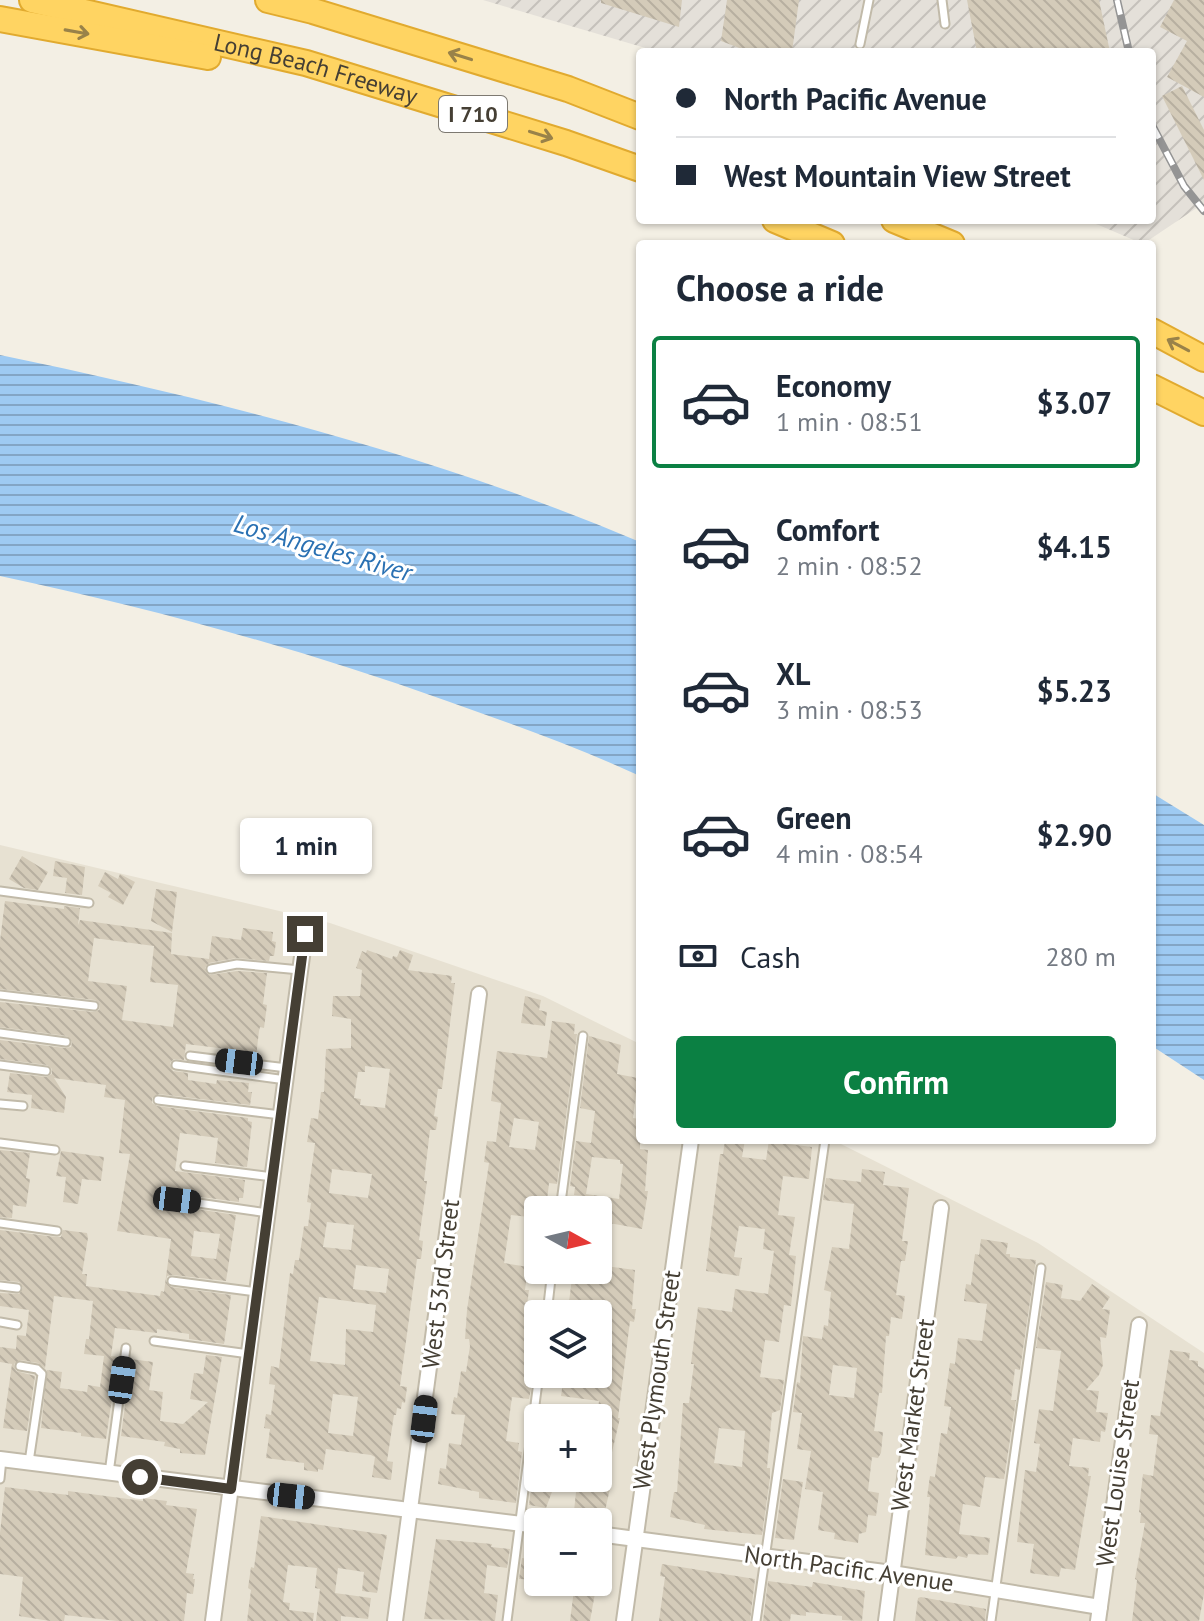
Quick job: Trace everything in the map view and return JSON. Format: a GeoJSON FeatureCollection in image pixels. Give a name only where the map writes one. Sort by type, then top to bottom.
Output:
{"type":"FeatureCollection","features":[{"type":"Feature","properties":{"kind":"highway","name":"Long Beach Freeway"},"geometry":{"type":"LineString","coordinates":[[32,0],[306,63],[636,168]]}},
{"type":"Feature","properties":{"kind":"highway","name":"I 710"},"geometry":{"type":"LineString","coordinates":[[268,0],[568,89],[636,115]]}},
{"type":"Feature","properties":{"kind":"highway"},"geometry":{"type":"LineString","coordinates":[[0,19],[225,61],[306,63]]}},
{"type":"Feature","properties":{"kind":"highway"},"geometry":{"type":"LineString","coordinates":[[784,224],[822,240]]}},
{"type":"Feature","properties":{"kind":"highway"},"geometry":{"type":"LineString","coordinates":[[904,224],[942,240]]}},
{"type":"Feature","properties":{"kind":"highway"},"geometry":{"type":"LineString","coordinates":[[1156,333],[1204,359]]}},
{"type":"Feature","properties":{"kind":"highway"},"geometry":{"type":"LineString","coordinates":[[1156,389],[1204,413]]}},
{"type":"Feature","properties":{"kind":"street"},"geometry":{"type":"LineString","coordinates":[[213,1621],[305,934]]}},
{"type":"Feature","properties":{"kind":"street","name":"West 53rd Street"},"geometry":{"type":"LineString","coordinates":[[395,1621],[479,994]]}},
{"type":"Feature","properties":{"kind":"street","name":"West Plymouth Street"},"geometry":{"type":"LineString","coordinates":[[624,1621],[690,1144]]}},
{"type":"Feature","properties":{"kind":"street","name":"West Market Street"},"geometry":{"type":"LineString","coordinates":[[886,1621],[941,1208]]}},
{"type":"Feature","properties":{"kind":"street","name":"West Louise Street"},"geometry":{"type":"LineString","coordinates":[[1099,1614],[1139,1325]]}},
{"type":"Feature","properties":{"kind":"street"},"geometry":{"type":"LineString","coordinates":[[1,1459],[524,1525]]}},
{"type":"Feature","properties":{"kind":"street","name":"North Pacific Avenue"},"geometry":{"type":"LineString","coordinates":[[612,1536],[892,1573],[995,1590],[1099,1614]]}},
{"type":"Feature","properties":{"kind":"lane"},"geometry":{"type":"LineString","coordinates":[[860,44],[869,0]]}},
{"type":"Feature","properties":{"kind":"lane"},"geometry":{"type":"LineString","coordinates":[[942,0],[945,24]]}},
{"type":"Feature","properties":{"kind":"lane"},"geometry":{"type":"LineString","coordinates":[[0,891],[89,903]]}},
{"type":"Feature","properties":{"kind":"lane"},"geometry":{"type":"LineString","coordinates":[[211,969],[237,964],[300,970]]}},
{"type":"Feature","properties":{"kind":"lane"},"geometry":{"type":"LineString","coordinates":[[0,995],[94,1006]]}},
{"type":"Feature","properties":{"kind":"lane"},"geometry":{"type":"LineString","coordinates":[[0,1033],[66,1042]]}},
{"type":"Feature","properties":{"kind":"lane"},"geometry":{"type":"LineString","coordinates":[[562,1196],[583,1036]]}},
{"type":"Feature","properties":{"kind":"lane"},"geometry":{"type":"LineString","coordinates":[[190,1056],[286,1074]]}},
{"type":"Feature","properties":{"kind":"lane"},"geometry":{"type":"LineString","coordinates":[[0,1065],[46,1071]]}},
{"type":"Feature","properties":{"kind":"lane"},"geometry":{"type":"LineString","coordinates":[[176,1065],[286,1074]]}},
{"type":"Feature","properties":{"kind":"lane"},"geometry":{"type":"LineString","coordinates":[[158,1100],[281,1115]]}},
{"type":"Feature","properties":{"kind":"lane"},"geometry":{"type":"LineString","coordinates":[[0,1104],[23,1106]]}},
{"type":"Feature","properties":{"kind":"lane"},"geometry":{"type":"LineString","coordinates":[[0,1143],[55,1150]]}},
{"type":"Feature","properties":{"kind":"lane"},"geometry":{"type":"LineString","coordinates":[[756,1621],[824,1144]]}},
{"type":"Feature","properties":{"kind":"lane"},"geometry":{"type":"LineString","coordinates":[[185,1166],[273,1177]]}},
{"type":"Feature","properties":{"kind":"lane"},"geometry":{"type":"LineString","coordinates":[[177,1200],[268,1213]]}},
{"type":"Feature","properties":{"kind":"lane"},"geometry":{"type":"LineString","coordinates":[[0,1223],[57,1231]]}},
{"type":"Feature","properties":{"kind":"lane"},"geometry":{"type":"LineString","coordinates":[[991,1621],[1041,1268]]}},
{"type":"Feature","properties":{"kind":"lane"},"geometry":{"type":"LineString","coordinates":[[172,1281],[257,1292]]}},
{"type":"Feature","properties":{"kind":"lane"},"geometry":{"type":"LineString","coordinates":[[0,1286],[17,1288]]}},
{"type":"Feature","properties":{"kind":"lane"},"geometry":{"type":"LineString","coordinates":[[0,1322],[17,1325]]}},
{"type":"Feature","properties":{"kind":"lane"},"geometry":{"type":"LineString","coordinates":[[154,1341],[249,1354]]}},
{"type":"Feature","properties":{"kind":"lane"},"geometry":{"type":"LineString","coordinates":[[109,1473],[126,1348]]}},
{"type":"Feature","properties":{"kind":"lane"},"geometry":{"type":"LineString","coordinates":[[20,1366],[37,1369],[42,1374],[29,1462]]}},
{"type":"Feature","properties":{"kind":"lane"},"geometry":{"type":"LineString","coordinates":[[507,1621],[537,1388]]}},
{"type":"Feature","properties":{"kind":"lane"},"geometry":{"type":"LineString","coordinates":[[0,1479],[1,1459]]}},
{"type":"Feature","properties":{"kind":"shaded area"},"geometry":{"type":"Polygon","coordinates":[[[483,0],[1204,0],[1204,203],[1149,240],[1134,240],[1096,224],[1156,224],[1156,48],[645,48],[483,0]]]}},
{"type":"Feature","properties":{"kind":"shaded area"},"geometry":{"type":"Polygon","coordinates":[[[0,845],[330,923],[543,996],[636,1042],[636,1144],[841,1144],[1038,1243],[1204,1353],[1204,1621],[0,1621],[0,845]]]}},
{"type":"Feature","properties":{"kind":"water","name":"Los Angeles River"},"geometry":{"type":"Polygon","coordinates":[[[0,355],[244,411],[405,456],[484,482],[636,540],[636,774],[520,727],[337,664],[169,616],[0,576],[0,355]]]}},
{"type":"Feature","properties":{"kind":"water"},"geometry":{"type":"Polygon","coordinates":[[[1156,795],[1204,825],[1204,1080],[1156,1049],[1156,795]]]}},
{"type":"Feature","properties":{"kind":"building"},"geometry":{"type":"Polygon","coordinates":[[[601,0],[682,0],[679,27],[601,3],[601,0]]]}},
{"type":"Feature","properties":{"kind":"building"},"geometry":{"type":"Polygon","coordinates":[[[727,0],[799,0],[793,48],[739,48],[721,41],[727,0]]]}},
{"type":"Feature","properties":{"kind":"building"},"geometry":{"type":"Polygon","coordinates":[[[967,0],[1099,0],[1109,48],[976,48],[967,0]]]}},
{"type":"Feature","properties":{"kind":"building"},"geometry":{"type":"Polygon","coordinates":[[[1174,0],[1204,0],[1204,97],[1167,77],[1187,41],[1160,27],[1174,0]]]}},
{"type":"Feature","properties":{"kind":"building"},"geometry":{"type":"Polygon","coordinates":[[[1182,86],[1204,130],[1204,180],[1162,96],[1182,86]]]}},
{"type":"Feature","properties":{"kind":"building"},"geometry":{"type":"Polygon","coordinates":[[[22,856],[48,872],[38,890],[24,888],[9,879],[22,856]]]}},
{"type":"Feature","properties":{"kind":"building"},"geometry":{"type":"Polygon","coordinates":[[[55,861],[85,867],[82,895],[65,893],[67,878],[53,876],[55,861]]]}},
{"type":"Feature","properties":{"kind":"building"},"geometry":{"type":"Polygon","coordinates":[[[105,872],[118,879],[120,874],[135,882],[123,905],[108,897],[111,893],[98,886],[105,872]]]}},
{"type":"Feature","properties":{"kind":"building"},"geometry":{"type":"Polygon","coordinates":[[[156,889],[177,892],[172,932],[151,921],[156,889]]]}},
{"type":"Feature","properties":{"kind":"building"},"geometry":{"type":"Polygon","coordinates":[[[5,901],[64,909],[64,906],[80,908],[78,925],[80,920],[172,933],[171,954],[209,959],[212,936],[241,940],[243,928],[273,932],[272,941],[276,942],[274,956],[270,956],[269,961],[236,958],[209,963],[205,968],[210,975],[237,971],[267,973],[264,1028],[260,1027],[256,1057],[227,1054],[227,1049],[186,1044],[184,1060],[174,1059],[170,1063],[173,1071],[188,1073],[188,1080],[216,1084],[217,1080],[249,1083],[248,1092],[252,1092],[250,1105],[159,1094],[152,1098],[152,1103],[157,1106],[248,1118],[252,1122],[247,1167],[215,1163],[218,1138],[180,1133],[175,1171],[245,1180],[243,1198],[239,1198],[239,1202],[178,1194],[172,1195],[171,1200],[176,1206],[236,1215],[226,1281],[173,1275],[167,1276],[166,1281],[171,1287],[231,1295],[224,1344],[189,1339],[189,1334],[157,1329],[157,1333],[115,1328],[111,1356],[118,1357],[106,1439],[41,1428],[47,1370],[62,1372],[60,1388],[87,1392],[88,1385],[100,1387],[104,1356],[84,1354],[86,1339],[89,1339],[93,1301],[54,1296],[45,1368],[38,1363],[21,1360],[14,1364],[16,1371],[35,1376],[27,1431],[3,1428],[12,1364],[0,1362],[0,1347],[16,1349],[17,1335],[26,1336],[29,1310],[0,1306],[0,1293],[19,1294],[23,1288],[19,1282],[0,1280],[0,1230],[56,1237],[61,1237],[63,1230],[87,1233],[82,1274],[87,1274],[86,1286],[160,1296],[161,1291],[164,1292],[171,1239],[117,1231],[130,1154],[119,1153],[125,1100],[104,1097],[106,1085],[54,1078],[66,1097],[64,1113],[31,1108],[32,1095],[7,1092],[10,1073],[46,1077],[52,1074],[52,1069],[47,1065],[0,1059],[0,1040],[65,1048],[71,1047],[72,1042],[67,1036],[0,1027],[0,1002],[93,1012],[100,1006],[95,1000],[0,989],[0,941],[5,901]],[[94,938],[88,981],[127,986],[122,1020],[173,1027],[178,985],[150,982],[154,946],[94,938]],[[194,1231],[191,1256],[216,1259],[220,1234],[194,1231]]]}},
{"type":"Feature","properties":{"kind":"building"},"geometry":{"type":"Polygon","coordinates":[[[367,950],[392,959],[393,956],[397,957],[400,950],[413,955],[408,970],[452,976],[451,983],[455,983],[442,1089],[438,1089],[434,1116],[438,1117],[436,1130],[430,1130],[419,1240],[423,1241],[421,1259],[417,1259],[400,1386],[407,1387],[405,1403],[402,1402],[401,1409],[397,1408],[394,1415],[387,1461],[393,1462],[391,1480],[372,1477],[375,1457],[371,1455],[326,1449],[323,1470],[318,1469],[318,1472],[304,1470],[304,1463],[266,1458],[270,1429],[264,1428],[266,1414],[271,1415],[275,1385],[269,1384],[271,1366],[279,1368],[290,1273],[293,1274],[295,1260],[299,1260],[304,1226],[308,1226],[311,1203],[307,1202],[315,1143],[307,1142],[311,1118],[318,1119],[321,1092],[324,1092],[326,1049],[351,1048],[351,1019],[332,1016],[333,996],[360,996],[362,970],[356,968],[362,951],[366,953],[367,950]],[[365,1066],[365,1072],[358,1072],[354,1098],[361,1099],[360,1105],[385,1108],[390,1069],[365,1066]],[[332,1169],[329,1193],[368,1198],[372,1174],[332,1169]],[[327,1222],[323,1247],[351,1250],[354,1225],[327,1222]],[[356,1265],[353,1289],[386,1293],[389,1269],[356,1265]],[[319,1297],[310,1361],[345,1365],[346,1329],[373,1332],[376,1305],[319,1297]],[[333,1394],[328,1433],[353,1436],[358,1397],[333,1394]]]}},
{"type":"Feature","properties":{"kind":"building"},"geometry":{"type":"Polygon","coordinates":[[[525,996],[541,1000],[539,1010],[547,1012],[545,1026],[521,1023],[525,996]]]}},
{"type":"Feature","properties":{"kind":"building"},"geometry":{"type":"Polygon","coordinates":[[[552,1021],[575,1024],[574,1034],[577,1034],[557,1184],[549,1183],[548,1196],[524,1196],[524,1216],[511,1215],[504,1263],[524,1266],[525,1290],[529,1290],[528,1300],[524,1300],[524,1388],[531,1388],[529,1399],[512,1397],[506,1441],[519,1443],[518,1451],[522,1452],[516,1503],[479,1498],[479,1492],[438,1484],[440,1468],[446,1469],[449,1443],[461,1445],[465,1415],[451,1414],[461,1371],[466,1372],[470,1346],[469,1339],[465,1339],[467,1310],[489,1163],[484,1162],[487,1141],[496,1142],[501,1103],[491,1101],[497,1051],[547,1058],[552,1021]],[[514,1118],[509,1147],[535,1150],[539,1122],[514,1118]]]}},
{"type":"Feature","properties":{"kind":"building"},"geometry":{"type":"Polygon","coordinates":[[[589,1036],[621,1045],[617,1074],[636,1078],[633,1118],[636,1118],[636,1144],[640,1144],[640,1149],[648,1150],[645,1191],[648,1191],[642,1229],[612,1224],[612,1198],[619,1199],[623,1164],[620,1160],[592,1157],[586,1194],[599,1196],[574,1195],[575,1187],[570,1186],[576,1141],[591,1143],[595,1111],[580,1108],[589,1036]]]}},
{"type":"Feature","properties":{"kind":"building"},"geometry":{"type":"Polygon","coordinates":[[[724,1144],[744,1144],[742,1157],[766,1160],[768,1144],[812,1147],[809,1179],[783,1176],[778,1215],[795,1217],[789,1255],[796,1256],[791,1306],[784,1305],[779,1342],[765,1340],[760,1377],[784,1380],[780,1410],[772,1413],[767,1468],[770,1468],[770,1478],[762,1535],[704,1529],[705,1525],[670,1517],[674,1492],[677,1492],[683,1403],[689,1403],[698,1307],[732,1312],[735,1289],[768,1294],[774,1251],[763,1249],[765,1229],[739,1226],[734,1257],[742,1258],[739,1276],[706,1271],[720,1154],[723,1154],[724,1144]],[[719,1428],[714,1463],[742,1467],[745,1431],[719,1428]]]}},
{"type":"Feature","properties":{"kind":"building"},"geometry":{"type":"Polygon","coordinates":[[[0,1150],[30,1153],[26,1207],[13,1205],[12,1218],[0,1217],[0,1150]]]}},
{"type":"Feature","properties":{"kind":"building"},"geometry":{"type":"Polygon","coordinates":[[[61,1151],[104,1157],[101,1181],[82,1179],[78,1204],[63,1202],[66,1177],[56,1176],[61,1151]]]}},
{"type":"Feature","properties":{"kind":"building"},"geometry":{"type":"Polygon","coordinates":[[[862,1169],[885,1172],[883,1185],[909,1188],[902,1241],[908,1241],[905,1261],[901,1261],[896,1295],[905,1296],[902,1319],[891,1317],[889,1336],[886,1336],[882,1393],[879,1393],[874,1431],[883,1432],[881,1453],[878,1458],[872,1457],[868,1491],[879,1493],[876,1516],[868,1515],[866,1532],[859,1534],[858,1543],[834,1539],[835,1533],[818,1530],[823,1492],[805,1489],[811,1451],[797,1449],[802,1413],[793,1412],[797,1382],[800,1383],[803,1336],[822,1339],[824,1325],[828,1326],[831,1292],[824,1290],[832,1247],[849,1249],[854,1204],[823,1200],[826,1178],[861,1182],[862,1169]],[[833,1365],[829,1395],[854,1398],[857,1368],[833,1365]]]}},
{"type":"Feature","properties":{"kind":"building"},"geometry":{"type":"Polygon","coordinates":[[[981,1239],[1008,1243],[1006,1254],[1010,1257],[1036,1260],[1020,1370],[1015,1369],[1011,1400],[1016,1400],[1004,1479],[985,1477],[980,1507],[963,1504],[959,1534],[990,1538],[988,1555],[968,1554],[967,1558],[958,1556],[956,1559],[925,1555],[930,1497],[927,1497],[930,1476],[935,1477],[941,1433],[947,1434],[951,1407],[944,1406],[950,1363],[955,1364],[958,1338],[982,1341],[987,1304],[964,1301],[966,1284],[971,1285],[975,1254],[979,1255],[981,1239]]]}},
{"type":"Feature","properties":{"kind":"building"},"geometry":{"type":"Polygon","coordinates":[[[612,1267],[635,1270],[632,1309],[636,1309],[634,1322],[630,1321],[620,1418],[612,1452],[612,1404],[561,1396],[562,1388],[612,1388],[612,1300],[569,1300],[571,1284],[612,1284],[612,1267]]]}},
{"type":"Feature","properties":{"kind":"building"},"geometry":{"type":"Polygon","coordinates":[[[1046,1282],[1063,1285],[1061,1298],[1080,1301],[1092,1284],[1110,1297],[1102,1309],[1110,1310],[1106,1338],[1100,1337],[1103,1365],[1086,1390],[1099,1391],[1096,1412],[1108,1413],[1105,1432],[1101,1431],[1100,1442],[1073,1438],[1069,1466],[1089,1468],[1088,1476],[1091,1476],[1075,1570],[1061,1568],[1059,1577],[1030,1573],[1034,1544],[1017,1542],[1025,1470],[1036,1472],[1040,1444],[1034,1443],[1039,1409],[1053,1411],[1061,1351],[1036,1348],[1046,1282]]]}},
{"type":"Feature","properties":{"kind":"building"},"geometry":{"type":"Polygon","coordinates":[[[1170,1350],[1190,1353],[1189,1360],[1198,1361],[1198,1366],[1204,1369],[1204,1594],[1199,1621],[1132,1621],[1135,1579],[1145,1523],[1140,1523],[1139,1512],[1143,1474],[1153,1476],[1158,1435],[1149,1434],[1151,1415],[1160,1416],[1170,1350]]]}},
{"type":"Feature","properties":{"kind":"building"},"geometry":{"type":"Polygon","coordinates":[[[206,1355],[222,1357],[205,1455],[180,1453],[180,1449],[164,1446],[165,1442],[121,1436],[131,1359],[153,1362],[149,1390],[163,1392],[160,1421],[183,1424],[208,1402],[190,1399],[194,1373],[203,1374],[206,1355]]]}},
{"type":"Feature","properties":{"kind":"building"},"geometry":{"type":"Polygon","coordinates":[[[783,1479],[803,1482],[794,1540],[775,1538],[783,1479]]]}},
{"type":"Feature","properties":{"kind":"building"},"geometry":{"type":"Polygon","coordinates":[[[5,1487],[143,1501],[143,1498],[197,1509],[186,1573],[194,1574],[195,1579],[193,1594],[187,1593],[184,1621],[117,1621],[65,1615],[64,1621],[50,1621],[19,1616],[23,1577],[0,1574],[5,1487]]]}},
{"type":"Feature","properties":{"kind":"building"},"geometry":{"type":"Polygon","coordinates":[[[531,1492],[552,1492],[546,1508],[529,1505],[531,1492]]]}},
{"type":"Feature","properties":{"kind":"building"},"geometry":{"type":"Polygon","coordinates":[[[576,1492],[609,1492],[606,1508],[574,1508],[576,1492]]]}},
{"type":"Feature","properties":{"kind":"building"},"geometry":{"type":"Polygon","coordinates":[[[261,1516],[387,1535],[377,1593],[362,1591],[364,1572],[338,1568],[335,1593],[371,1598],[368,1619],[341,1616],[341,1621],[316,1621],[320,1589],[315,1588],[317,1568],[288,1565],[283,1602],[290,1603],[289,1610],[314,1613],[313,1621],[247,1621],[251,1590],[248,1588],[261,1516]]]}},
{"type":"Feature","properties":{"kind":"building"},"geometry":{"type":"Polygon","coordinates":[[[436,1539],[492,1544],[491,1547],[510,1549],[507,1568],[487,1565],[484,1593],[498,1595],[495,1621],[424,1619],[436,1539]]]}},
{"type":"Feature","properties":{"kind":"building"},"geometry":{"type":"Polygon","coordinates":[[[522,1558],[524,1558],[524,1579],[519,1579],[522,1558]]]}},
{"type":"Feature","properties":{"kind":"building"},"geometry":{"type":"Polygon","coordinates":[[[662,1564],[755,1579],[750,1621],[659,1621],[665,1577],[660,1576],[662,1564]]]}},
{"type":"Feature","properties":{"kind":"building"},"geometry":{"type":"Polygon","coordinates":[[[768,1581],[812,1587],[813,1582],[865,1591],[862,1621],[806,1612],[806,1616],[791,1614],[790,1621],[763,1621],[768,1581]]]}},
{"type":"Feature","properties":{"kind":"building"},"geometry":{"type":"Polygon","coordinates":[[[573,1596],[594,1596],[590,1621],[570,1621],[573,1596]]]}},
{"type":"Feature","properties":{"kind":"building"},"geometry":{"type":"Polygon","coordinates":[[[918,1598],[986,1609],[985,1621],[915,1621],[918,1598]]]}},
{"type":"Feature","properties":{"kind":"railway"},"geometry":{"type":"LineString","coordinates":[[1117,0],[1128,48]]}},
{"type":"Feature","properties":{"kind":"railway"},"geometry":{"type":"LineString","coordinates":[[1156,133],[1184,186],[1204,211]]}},
{"type":"Feature","properties":{"kind":"route"},"geometry":{"type":"LineString","coordinates":[[140,1477],[231,1489],[305,934]]}}]}
